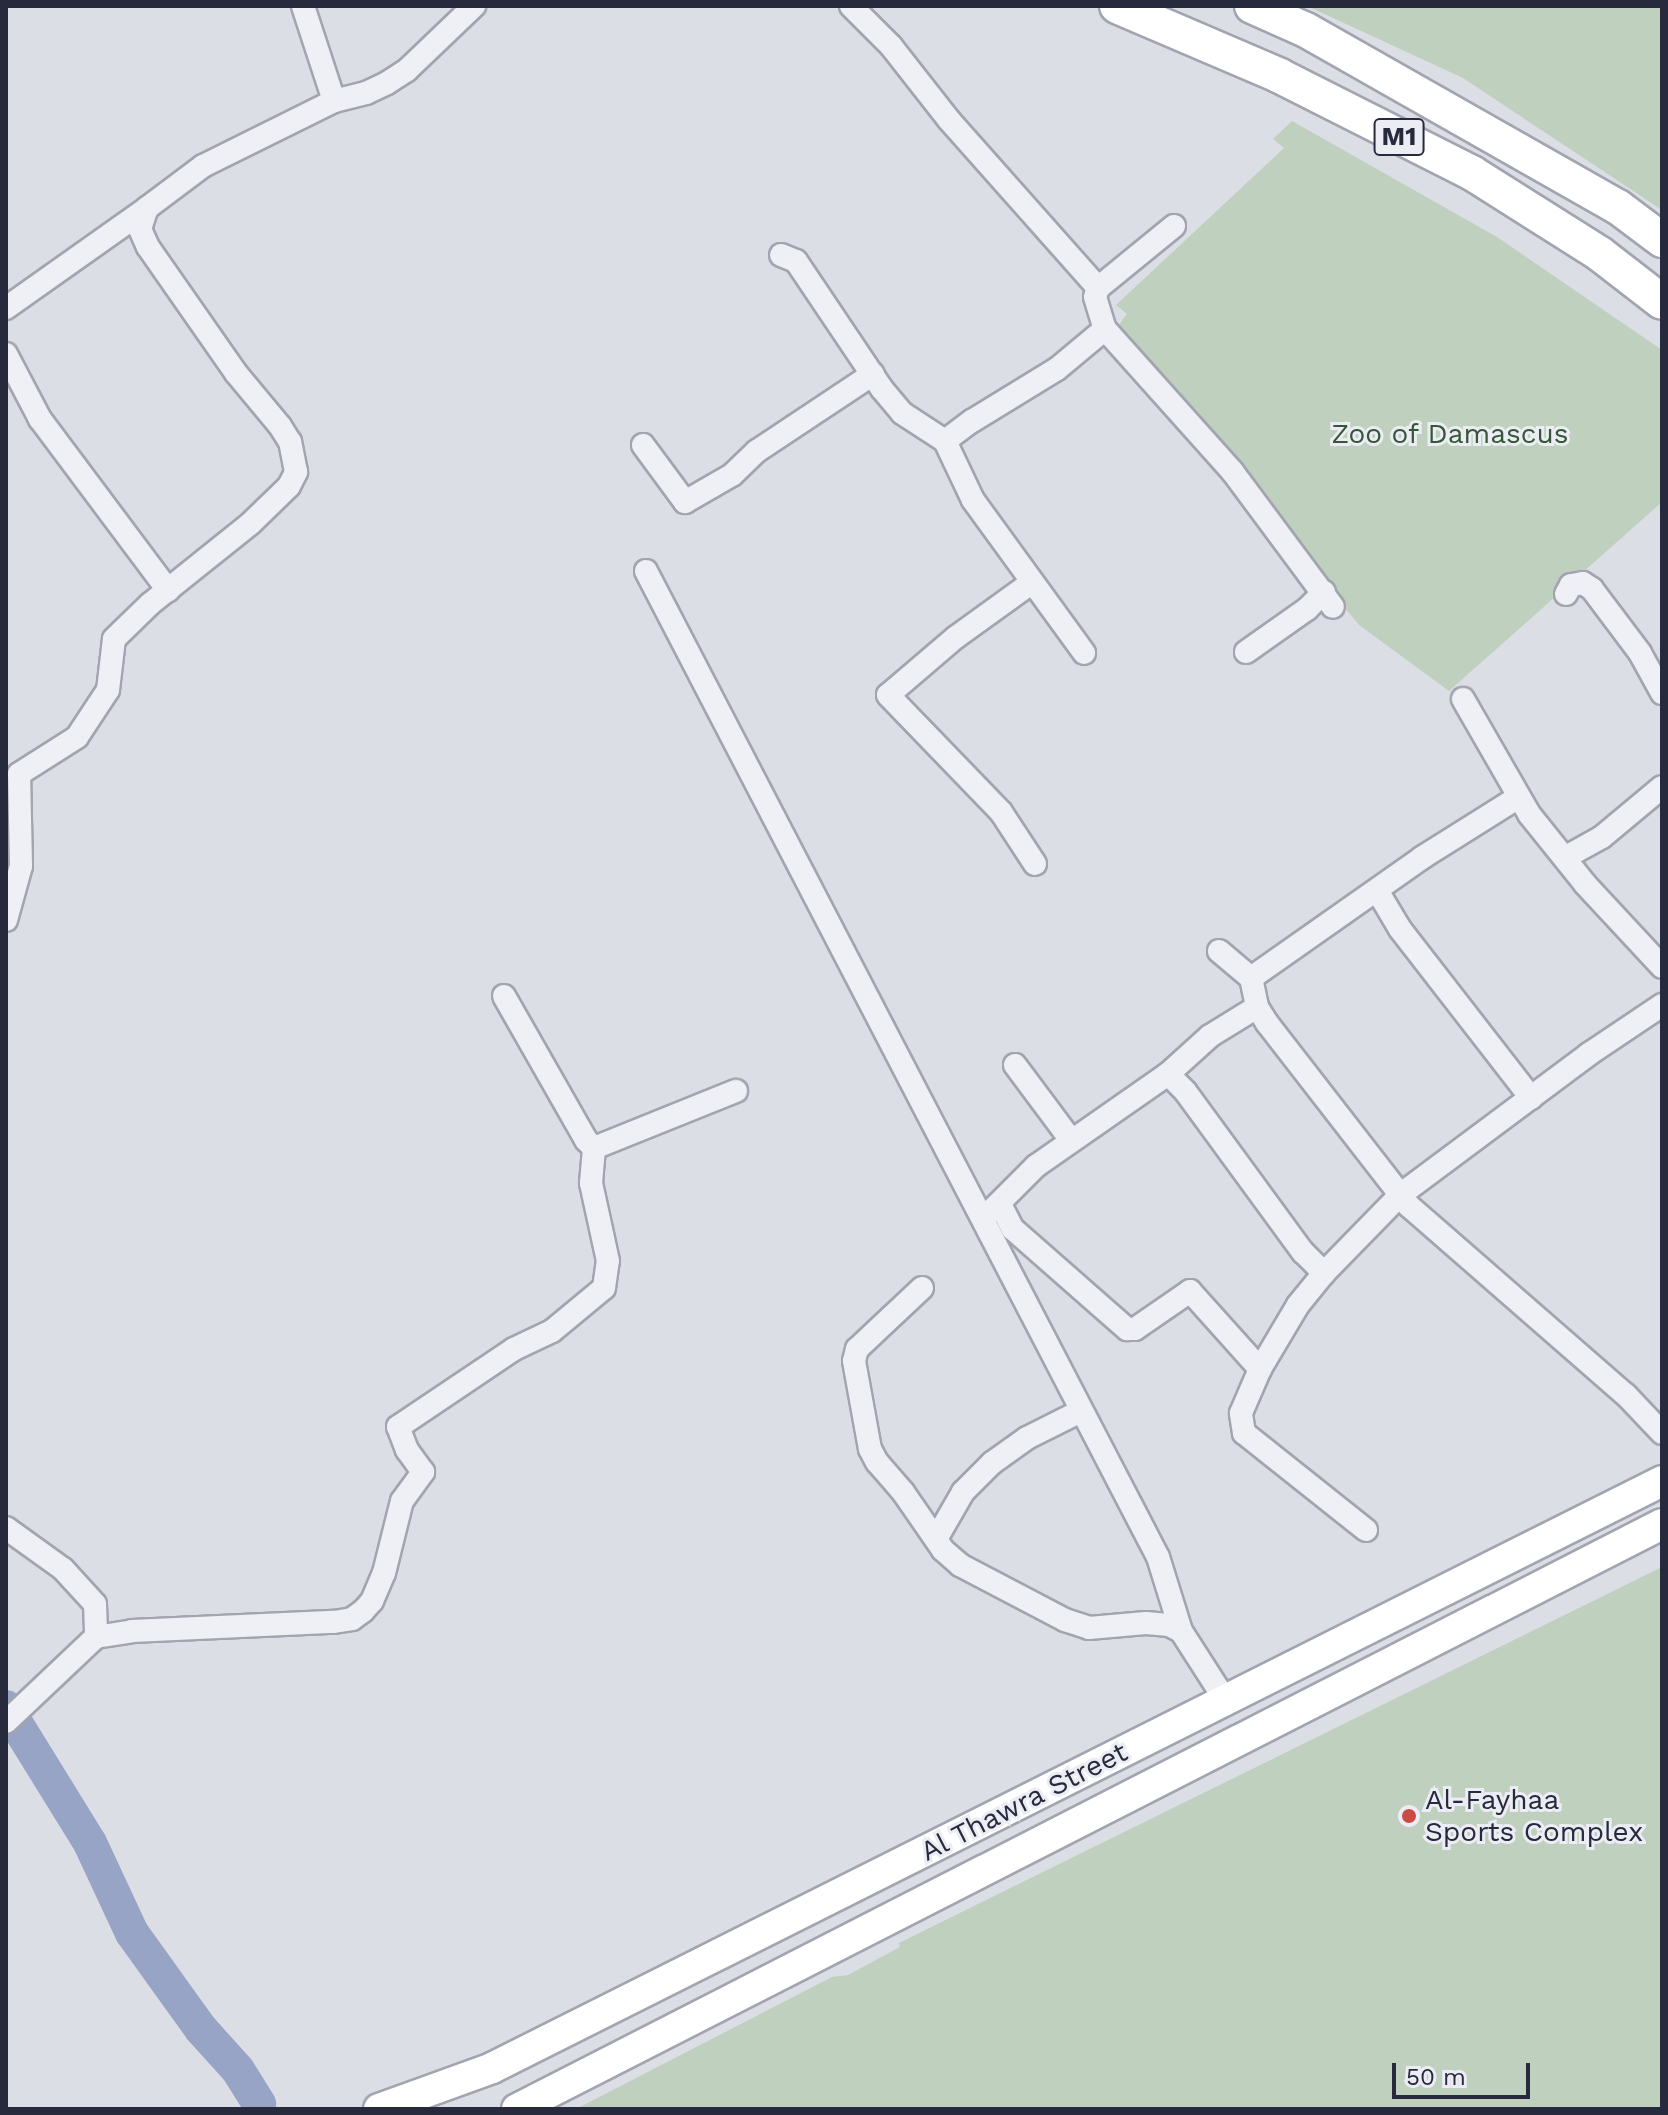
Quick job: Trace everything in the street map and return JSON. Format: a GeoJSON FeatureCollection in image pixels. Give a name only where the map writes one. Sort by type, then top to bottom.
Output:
{"type":"FeatureCollection","features":[{"type":"Feature","properties":{"kind":"highway","name":"M1"},"geometry":{"type":"LineString","coordinates":[[1117,6],[1280,76],[1472,173],[1600,254],[1662,302]]}},
{"type":"Feature","properties":{"kind":"highway","name":"M1"},"geometry":{"type":"LineString","coordinates":[[1252,6],[1306,30],[1591,191],[1662,240]]}},
{"type":"Feature","properties":{"kind":"main road","name":"Al Thawra Street"},"geometry":{"type":"LineString","coordinates":[[379,2109],[492,2068],[1662,1481]]}},
{"type":"Feature","properties":{"kind":"main road","name":"Al Thawra Street"},"geometry":{"type":"LineString","coordinates":[[517,2109],[1662,1524]]}},
{"type":"Feature","properties":{"kind":"main road"},"geometry":{"type":"LineString","coordinates":[[424,2109],[492,2068]]}},
{"type":"Feature","properties":{"kind":"street"},"geometry":{"type":"LineString","coordinates":[[303,6],[334,101]]}},
{"type":"Feature","properties":{"kind":"street"},"geometry":{"type":"LineString","coordinates":[[6,308],[203,166],[334,101],[387,83],[407,70],[474,6]]}},
{"type":"Feature","properties":{"kind":"street"},"geometry":{"type":"LineString","coordinates":[[851,6],[891,46],[959,132],[1098,288]]}},
{"type":"Feature","properties":{"kind":"street"},"geometry":{"type":"LineString","coordinates":[[6,920],[21,866],[19,774],[77,737],[108,690],[114,639],[168,590],[251,523],[289,486],[296,472],[295,460],[280,426],[236,373],[148,247],[140,229],[147,208]]}},
{"type":"Feature","properties":{"kind":"street"},"geometry":{"type":"LineString","coordinates":[[1174,226],[1098,288],[1095,297],[1105,329],[1232,471],[1328,600],[1307,609],[1246,652]]}},
{"type":"Feature","properties":{"kind":"street"},"geometry":{"type":"LineString","coordinates":[[781,255],[796,261],[902,413],[924,431],[945,441],[973,500],[1084,653]]}},
{"type":"Feature","properties":{"kind":"street"},"geometry":{"type":"LineString","coordinates":[[945,441],[1057,369],[1105,329]]}},
{"type":"Feature","properties":{"kind":"street"},"geometry":{"type":"LineString","coordinates":[[6,354],[40,419],[168,590]]}},
{"type":"Feature","properties":{"kind":"street"},"geometry":{"type":"LineString","coordinates":[[643,445],[685,502],[732,475],[757,451],[873,374]]}},
{"type":"Feature","properties":{"kind":"street"},"geometry":{"type":"LineString","coordinates":[[646,571],[991,1211],[1081,1411],[1158,1557],[1181,1631],[1226,1701]]}},
{"type":"Feature","properties":{"kind":"street"},"geometry":{"type":"LineString","coordinates":[[1031,583],[956,637],[888,695],[1001,812],[1035,864]]}},
{"type":"Feature","properties":{"kind":"street"},"geometry":{"type":"LineString","coordinates":[[1566,594],[1571,585],[1583,583],[1592,589],[1640,653],[1662,693]]}},
{"type":"Feature","properties":{"kind":"street"},"geometry":{"type":"LineString","coordinates":[[1463,699],[1517,798],[1585,884],[1662,967]]}},
{"type":"Feature","properties":{"kind":"street"},"geometry":{"type":"LineString","coordinates":[[1566,857],[1602,837],[1662,787]]}},
{"type":"Feature","properties":{"kind":"street"},"geometry":{"type":"LineString","coordinates":[[1251,978],[1378,892],[1423,857],[1517,798]]}},
{"type":"Feature","properties":{"kind":"street"},"geometry":{"type":"LineString","coordinates":[[1378,892],[1400,929],[1531,1098]]}},
{"type":"Feature","properties":{"kind":"street"},"geometry":{"type":"LineString","coordinates":[[1219,951],[1251,978],[1257,1007],[1318,1092],[1421,1219],[1626,1395],[1662,1433]]}},
{"type":"Feature","properties":{"kind":"street"},"geometry":{"type":"LineString","coordinates":[[6,1722],[96,1637],[132,1631],[352,1619],[372,1601],[384,1573],[402,1501],[423,1472],[407,1450],[398,1427],[514,1349],[552,1331],[604,1288],[608,1261],[591,1183],[594,1148],[586,1140],[504,996]]}},
{"type":"Feature","properties":{"kind":"street"},"geometry":{"type":"LineString","coordinates":[[1366,1530],[1244,1433],[1241,1413],[1260,1369],[1298,1305],[1324,1273],[1400,1195],[1662,1005]]}},
{"type":"Feature","properties":{"kind":"street"},"geometry":{"type":"LineString","coordinates":[[991,1211],[1036,1166],[1168,1074],[1210,1036],[1257,1007]]}},
{"type":"Feature","properties":{"kind":"street"},"geometry":{"type":"LineString","coordinates":[[1015,1065],[1071,1140]]}},
{"type":"Feature","properties":{"kind":"street"},"geometry":{"type":"LineString","coordinates":[[1168,1074],[1185,1091],[1295,1242],[1324,1273]]}},
{"type":"Feature","properties":{"kind":"street"},"geometry":{"type":"LineString","coordinates":[[594,1148],[736,1091]]}},
{"type":"Feature","properties":{"kind":"street"},"geometry":{"type":"LineString","coordinates":[[991,1211],[1127,1329],[1135,1329],[1190,1291],[1260,1369]]}},
{"type":"Feature","properties":{"kind":"street"},"geometry":{"type":"LineString","coordinates":[[922,1288],[857,1349],[854,1361],[870,1449],[936,1539],[960,1565],[1065,1620],[1089,1628],[1146,1623],[1169,1625],[1181,1631]]}},
{"type":"Feature","properties":{"kind":"street"},"geometry":{"type":"LineString","coordinates":[[936,1539],[963,1492],[992,1463],[1027,1438],[1081,1411]]}},
{"type":"Feature","properties":{"kind":"street"},"geometry":{"type":"LineString","coordinates":[[6,1528],[63,1569],[95,1604],[96,1637]]}},
{"type":"Feature","properties":{"kind":"green space"},"geometry":{"type":"Polygon","coordinates":[[[1307,6],[1662,6],[1662,210],[1463,78],[1307,6]]]}},
{"type":"Feature","properties":{"kind":"green space","name":"Zoo of Damascus"},"geometry":{"type":"Polygon","coordinates":[[[1292,121],[1497,237],[1662,350],[1662,502],[1449,691],[1359,625],[1116,329],[1127,314],[1116,305],[1284,148],[1273,139],[1292,121]]]}},
{"type":"Feature","properties":{"kind":"green space","name":"Al-Fayhaa Sports Complex"},"geometry":{"type":"Polygon","coordinates":[[[1662,1567],[1662,2109],[576,2109],[832,1977],[848,1975],[900,1947],[899,1943],[1662,1567]]]}},
{"type":"Feature","properties":{"kind":"waterway"},"geometry":{"type":"LineString","coordinates":[[6,1707],[90,1843],[132,1933],[201,2029],[238,2070],[259,2104]]}},
{"type":"Feature","properties":{"kind":"place","name":"Al-Fayhaa Sports Complex"},"geometry":{"type":"Point","coordinates":[1409,1816]}}]}
